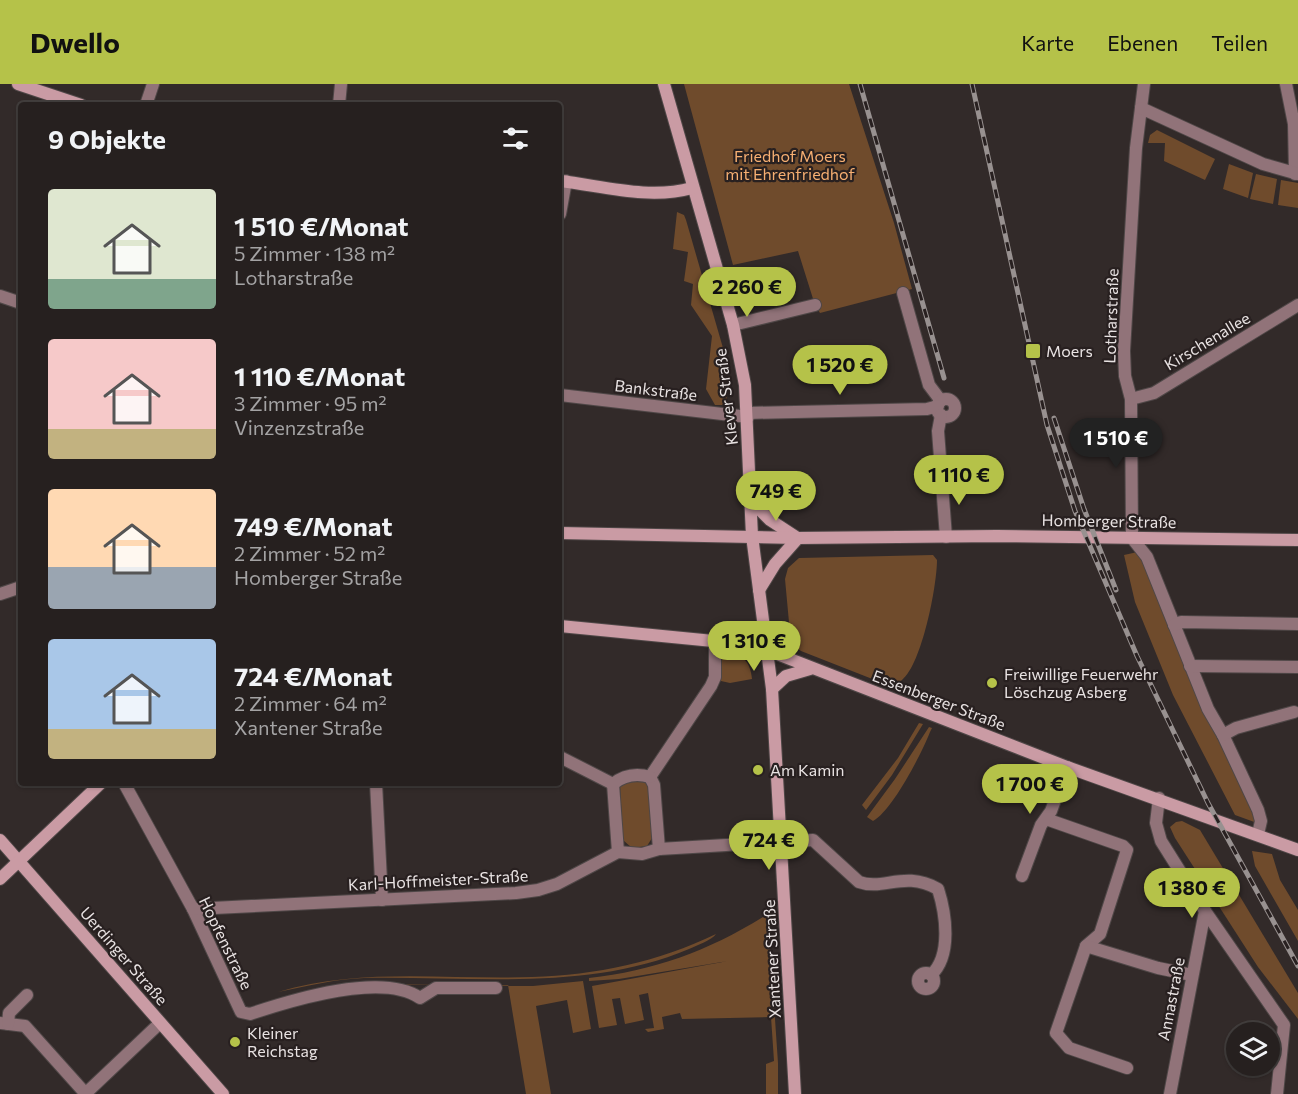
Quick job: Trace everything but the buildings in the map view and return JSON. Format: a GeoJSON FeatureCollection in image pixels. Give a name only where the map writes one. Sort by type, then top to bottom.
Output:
{"type":"FeatureCollection","features":[{"type":"Feature","properties":{"kind":"main road"},"geometry":{"type":"LineString","coordinates":[[18,84],[72,102]]}},
{"type":"Feature","properties":{"kind":"main road","name":"Klever Straße"},"geometry":{"type":"LineString","coordinates":[[664,84],[733,325],[742,365],[748,415],[753,536]]}},
{"type":"Feature","properties":{"kind":"main road"},"geometry":{"type":"LineString","coordinates":[[563,181],[648,193],[672,193],[692,188]]}},
{"type":"Feature","properties":{"kind":"main road"},"geometry":{"type":"LineString","coordinates":[[751,501],[770,520],[798,538],[775,564],[759,590]]}},
{"type":"Feature","properties":{"kind":"main road","name":"Homberger Straße"},"geometry":{"type":"LineString","coordinates":[[562,533],[798,538],[1298,540]]}},
{"type":"Feature","properties":{"kind":"main road","name":"Xantener Straße"},"geometry":{"type":"LineString","coordinates":[[753,536],[772,689],[795,1094]]}},
{"type":"Feature","properties":{"kind":"main road","name":"Essenberger Straße"},"geometry":{"type":"LineString","coordinates":[[562,626],[748,644],[1067,766],[1298,850]]}},
{"type":"Feature","properties":{"kind":"main road"},"geometry":{"type":"LineString","coordinates":[[772,689],[786,676],[810,669]]}},
{"type":"Feature","properties":{"kind":"main road"},"geometry":{"type":"LineString","coordinates":[[0,879],[98,786]]}},
{"type":"Feature","properties":{"kind":"main road","name":"Uerdinger Straße"},"geometry":{"type":"LineString","coordinates":[[0,840],[223,1094]]}},
{"type":"Feature","properties":{"kind":"street"},"geometry":{"type":"LineString","coordinates":[[147,102],[153,84]]}},
{"type":"Feature","properties":{"kind":"street"},"geometry":{"type":"LineString","coordinates":[[339,102],[341,84]]}},
{"type":"Feature","properties":{"kind":"street"},"geometry":{"type":"LineString","coordinates":[[1141,108],[1263,164],[1296,174],[1294,124],[1286,84]]}},
{"type":"Feature","properties":{"kind":"street","name":"Lotharstraße"},"geometry":{"type":"LineString","coordinates":[[1132,538],[1131,399],[1125,376],[1124,351],[1143,89]]}},
{"type":"Feature","properties":{"kind":"street"},"geometry":{"type":"LineString","coordinates":[[903,293],[929,385],[940,407],[938,431],[946,537]]}},
{"type":"Feature","properties":{"kind":"street"},"geometry":{"type":"LineString","coordinates":[[0,296],[18,302]]}},
{"type":"Feature","properties":{"kind":"street"},"geometry":{"type":"LineString","coordinates":[[733,325],[815,305]]}},
{"type":"Feature","properties":{"kind":"street","name":"Kirschenallee"},"geometry":{"type":"LineString","coordinates":[[1131,399],[1154,393],[1298,305]]}},
{"type":"Feature","properties":{"kind":"street","name":"Bankstraße"},"geometry":{"type":"LineString","coordinates":[[562,395],[748,415],[940,407]]}},
{"type":"Feature","properties":{"kind":"street"},"geometry":{"type":"LineString","coordinates":[[1132,538],[1147,557],[1208,709],[1223,735],[1258,810],[1261,821],[1258,834]]}},
{"type":"Feature","properties":{"kind":"street"},"geometry":{"type":"LineString","coordinates":[[0,594],[18,588]]}},
{"type":"Feature","properties":{"kind":"street"},"geometry":{"type":"LineString","coordinates":[[1174,625],[1181,622],[1298,624]]}},
{"type":"Feature","properties":{"kind":"street"},"geometry":{"type":"LineString","coordinates":[[650,777],[711,686],[715,677],[715,640]]}},
{"type":"Feature","properties":{"kind":"street"},"geometry":{"type":"LineString","coordinates":[[1190,666],[1298,667]]}},
{"type":"Feature","properties":{"kind":"street"},"geometry":{"type":"LineString","coordinates":[[1223,735],[1236,728],[1294,712]]}},
{"type":"Feature","properties":{"kind":"street"},"geometry":{"type":"LineString","coordinates":[[562,758],[613,784]]}},
{"type":"Feature","properties":{"kind":"street"},"geometry":{"type":"LineString","coordinates":[[1022,876],[1067,766]]}},
{"type":"Feature","properties":{"kind":"street"},"geometry":{"type":"LineString","coordinates":[[613,784],[622,776],[650,777],[654,785],[658,849]]}},
{"type":"Feature","properties":{"kind":"street"},"geometry":{"type":"LineString","coordinates":[[613,784],[618,852]]}},
{"type":"Feature","properties":{"kind":"street","name":"Hopfenstraße"},"geometry":{"type":"LineString","coordinates":[[126,786],[193,909],[241,1012],[250,1014],[302,997],[338,990],[406,989],[420,998],[436,988],[496,988]]}},
{"type":"Feature","properties":{"kind":"street"},"geometry":{"type":"LineString","coordinates":[[376,786],[382,900]]}},
{"type":"Feature","properties":{"kind":"street"},"geometry":{"type":"LineString","coordinates":[[1159,798],[1157,832],[1205,911],[1284,1024],[1277,1094]]}},
{"type":"Feature","properties":{"kind":"street"},"geometry":{"type":"LineString","coordinates":[[1046,819],[1123,846],[1127,850],[1100,934],[1086,946],[1056,1033],[1069,1047],[1127,1068]]}},
{"type":"Feature","properties":{"kind":"street","name":"Karl-Hoffmeister-Straße"},"geometry":{"type":"LineString","coordinates":[[193,909],[538,890],[557,884],[618,852],[642,854],[658,849],[813,840],[864,884],[911,879],[938,889],[946,942],[938,968],[931,975]]}},
{"type":"Feature","properties":{"kind":"street","name":"Annastraße"},"geometry":{"type":"LineString","coordinates":[[1170,1094],[1205,911]]}},
{"type":"Feature","properties":{"kind":"street"},"geometry":{"type":"LineString","coordinates":[[1086,946],[1158,968],[1192,975]]}},
{"type":"Feature","properties":{"kind":"street"},"geometry":{"type":"LineString","coordinates":[[27,995],[9,1013],[4,1023],[25,1026],[85,1094],[160,1023]]}},
{"type":"Feature","properties":{"kind":"green space","name":"Friedhof Moers mit Ehrenfriedhof"},"geometry":{"type":"Polygon","coordinates":[[[684,84],[849,84],[894,223],[912,289],[820,313],[815,305],[798,251],[733,265],[684,84]]]}},
{"type":"Feature","properties":{"kind":"green space"},"geometry":{"type":"Polygon","coordinates":[[[1157,130],[1215,159],[1205,180],[1164,161],[1165,143],[1148,143],[1150,135],[1157,130]]]}},
{"type":"Feature","properties":{"kind":"green space"},"geometry":{"type":"Polygon","coordinates":[[[1229,164],[1253,173],[1248,198],[1223,189],[1229,164]]]}},
{"type":"Feature","properties":{"kind":"green space"},"geometry":{"type":"Polygon","coordinates":[[[1256,174],[1277,179],[1273,204],[1250,199],[1256,174]]]}},
{"type":"Feature","properties":{"kind":"green space"},"geometry":{"type":"Polygon","coordinates":[[[1281,180],[1298,183],[1298,208],[1278,205],[1281,180]]]}},
{"type":"Feature","properties":{"kind":"green space"},"geometry":{"type":"Polygon","coordinates":[[[677,212],[684,215],[686,220],[723,348],[727,402],[722,405],[715,405],[706,389],[712,336],[691,305],[693,284],[684,281],[688,252],[673,249],[677,212]]]}},
{"type":"Feature","properties":{"kind":"green space"},"geometry":{"type":"Polygon","coordinates":[[[1142,551],[1201,703],[1257,823],[1235,815],[1173,695],[1135,602],[1124,555],[1142,551]]]}},
{"type":"Feature","properties":{"kind":"green space"},"geometry":{"type":"Polygon","coordinates":[[[933,555],[937,560],[936,572],[927,624],[916,658],[909,671],[899,682],[891,684],[880,682],[801,651],[791,644],[785,579],[788,568],[799,558],[933,555]]]}},
{"type":"Feature","properties":{"kind":"green space"},"geometry":{"type":"Polygon","coordinates":[[[721,651],[743,659],[749,666],[752,679],[730,683],[721,681],[721,651]]]}},
{"type":"Feature","properties":{"kind":"green space"},"geometry":{"type":"Polygon","coordinates":[[[919,723],[923,724],[892,775],[866,810],[862,805],[898,758],[919,723]]]}},
{"type":"Feature","properties":{"kind":"green space"},"geometry":{"type":"Polygon","coordinates":[[[929,727],[932,728],[906,781],[889,806],[873,821],[867,817],[929,727]]]}},
{"type":"Feature","properties":{"kind":"green space"},"geometry":{"type":"Polygon","coordinates":[[[643,779],[648,784],[652,838],[647,846],[632,848],[623,840],[620,786],[643,779]]]}},
{"type":"Feature","properties":{"kind":"green space"},"geometry":{"type":"Polygon","coordinates":[[[1182,821],[1200,830],[1298,993],[1298,1019],[1258,967],[1175,838],[1170,827],[1182,821]]]}},
{"type":"Feature","properties":{"kind":"green space"},"geometry":{"type":"Polygon","coordinates":[[[1252,851],[1272,854],[1280,880],[1298,910],[1298,941],[1255,866],[1252,851]]]}},
{"type":"Feature","properties":{"kind":"green space"},"geometry":{"type":"Polygon","coordinates":[[[768,916],[778,1094],[766,1094],[766,1064],[774,1061],[771,1017],[682,1019],[680,1013],[662,1017],[664,1029],[648,1032],[645,1029],[654,1028],[648,993],[639,995],[644,1020],[625,1024],[620,998],[612,999],[617,1025],[599,1028],[592,986],[728,961],[619,979],[589,981],[589,978],[658,965],[679,958],[722,940],[768,916]]]}},
{"type":"Feature","properties":{"kind":"green space"},"geometry":{"type":"Polygon","coordinates":[[[716,934],[689,949],[650,963],[570,977],[529,979],[364,978],[321,983],[278,992],[309,984],[341,980],[372,977],[532,977],[603,970],[672,952],[716,934]]]}},
{"type":"Feature","properties":{"kind":"green space"},"geometry":{"type":"Polygon","coordinates":[[[583,981],[591,1029],[573,1033],[567,1000],[536,1006],[551,1094],[526,1094],[508,986],[583,981]]]}},
{"type":"Feature","properties":{"kind":"green space"},"geometry":{"type":"Polygon","coordinates":[[[364,984],[448,985],[366,985],[258,1005],[317,989],[364,984]]]}},
{"type":"Feature","properties":{"kind":"green space"},"geometry":{"type":"Polygon","coordinates":[[[448,985],[508,985],[508,986],[448,985]]]}},
{"type":"Feature","properties":{"kind":"railway"},"geometry":{"type":"LineString","coordinates":[[860,84],[944,378]]}},
{"type":"Feature","properties":{"kind":"railway"},"geometry":{"type":"LineString","coordinates":[[972,84],[1047,425],[1075,511],[1137,656],[1208,803],[1298,966]]}},
{"type":"Feature","properties":{"kind":"railway"},"geometry":{"type":"LineString","coordinates":[[1054,418],[1084,509],[1116,590]]}},
{"type":"Feature","properties":{"kind":"place","name":"Moers"},"geometry":{"type":"Point","coordinates":[1033,351]}},
{"type":"Feature","properties":{"kind":"place","name":"Freiwillige Feuerwehr Löschzug Asberg"},"geometry":{"type":"Point","coordinates":[992,683]}},
{"type":"Feature","properties":{"kind":"place","name":"Am Kamin"},"geometry":{"type":"Point","coordinates":[758,770]}},
{"type":"Feature","properties":{"kind":"place","name":"Kleiner Reichstag"},"geometry":{"type":"Point","coordinates":[235,1042]}}]}
